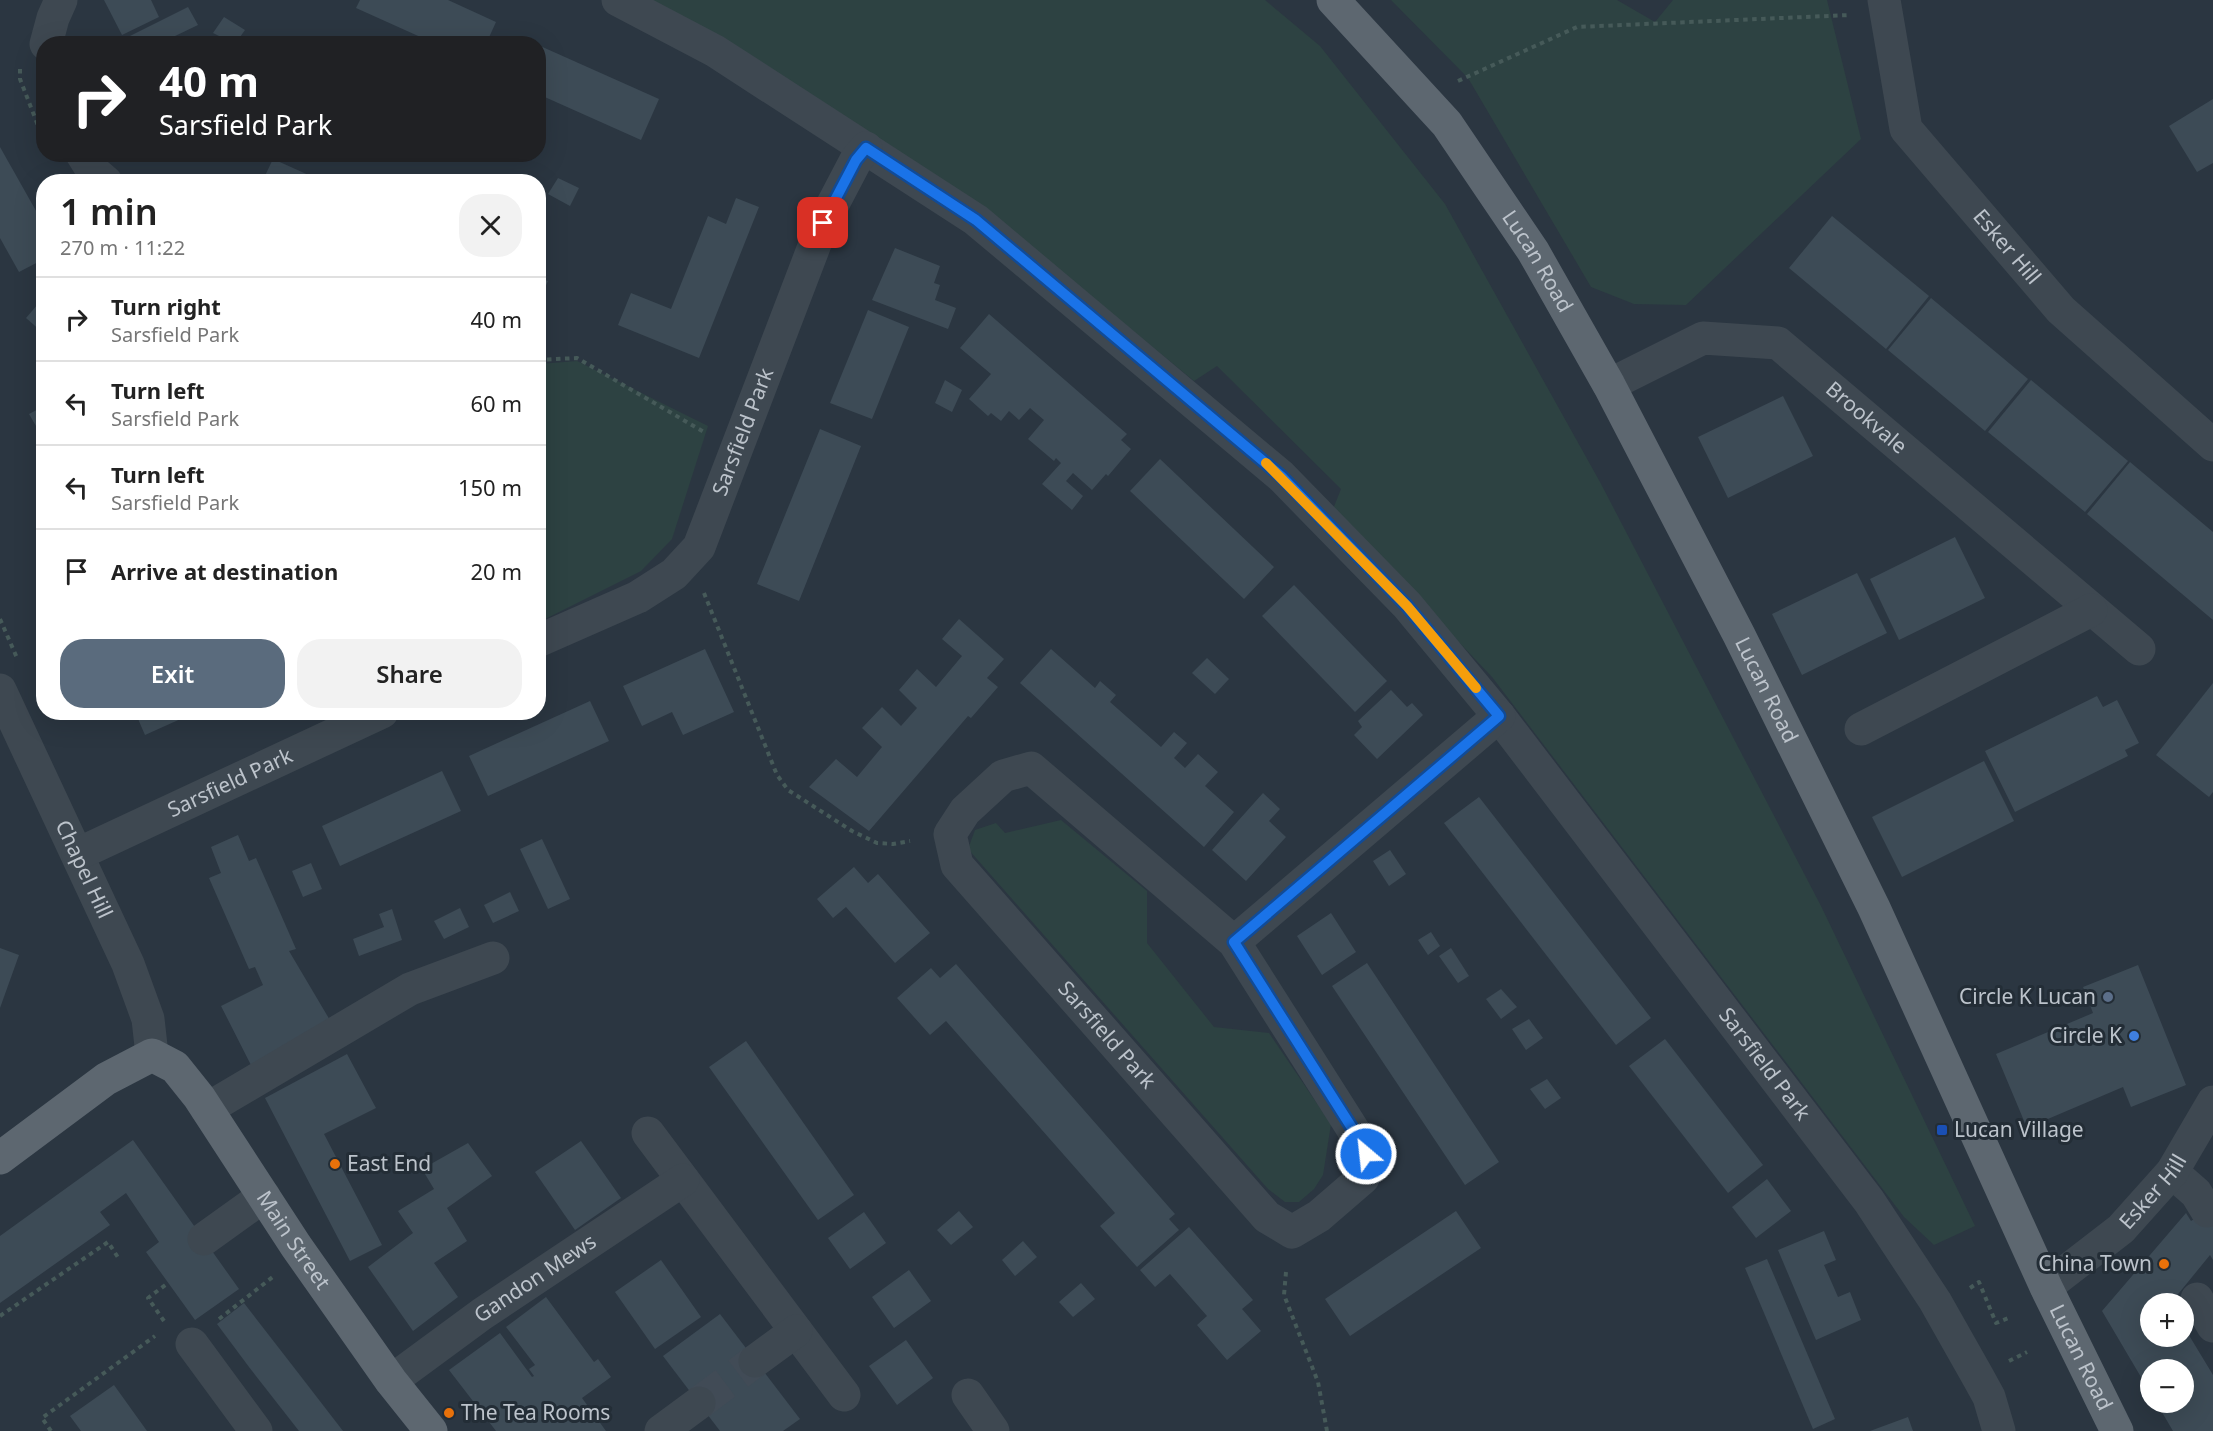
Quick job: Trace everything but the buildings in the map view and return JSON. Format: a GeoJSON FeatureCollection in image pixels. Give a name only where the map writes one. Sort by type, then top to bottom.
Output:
{"type":"FeatureCollection","features":[{"type":"Feature","properties":{"kind":"main road","name":"Lucan Road"},"geometry":{"type":"LineString","coordinates":[[1333,0],[1447,124],[1533,251],[1609,385],[1739,634],[1874,908],[2046,1287],[2117,1431]]}},
{"type":"Feature","properties":{"kind":"main road","name":"Main Street"},"geometry":{"type":"LineString","coordinates":[[152,1054],[175,1067],[207,1109],[391,1381],[431,1431]]}},
{"type":"Feature","properties":{"kind":"main road"},"geometry":{"type":"LineString","coordinates":[[0,1158],[106,1079],[152,1054]]}},
{"type":"Feature","properties":{"kind":"street"},"geometry":{"type":"LineString","coordinates":[[48,36],[61,0]]}},
{"type":"Feature","properties":{"kind":"street","name":"Sarsfield Park"},"geometry":{"type":"LineString","coordinates":[[618,0],[715,51],[976,220],[1281,476],[1407,606],[1499,716],[1869,1201],[1935,1301],[1978,1377],[1989,1397],[1999,1431]]}},
{"type":"Feature","properties":{"kind":"street","name":"Esker Hill"},"geometry":{"type":"LineString","coordinates":[[1884,0],[1906,129],[2061,310],[2213,444]]}},
{"type":"Feature","properties":{"kind":"street","name":"Sarsfield Park"},"geometry":{"type":"LineString","coordinates":[[546,637],[638,597],[674,574],[699,547],[823,223],[856,160],[866,148]]}},
{"type":"Feature","properties":{"kind":"street"},"geometry":{"type":"LineString","coordinates":[[87,162],[97,174]]}},
{"type":"Feature","properties":{"kind":"street","name":"Brookvale"},"geometry":{"type":"LineString","coordinates":[[1609,385],[1703,338],[1778,343],[2139,649]]}},
{"type":"Feature","properties":{"kind":"street"},"geometry":{"type":"LineString","coordinates":[[1861,729],[2091,610]]}},
{"type":"Feature","properties":{"kind":"street","name":"Chapel Hill"},"geometry":{"type":"LineString","coordinates":[[0,690],[128,964],[148,1019],[152,1054]]}},
{"type":"Feature","properties":{"kind":"street"},"geometry":{"type":"LineString","coordinates":[[1234,942],[1499,716]]}},
{"type":"Feature","properties":{"kind":"street","name":"Sarsfield Park"},"geometry":{"type":"LineString","coordinates":[[78,854],[365,720]]}},
{"type":"Feature","properties":{"kind":"street","name":"Sarsfield Park"},"geometry":{"type":"LineString","coordinates":[[1031,768],[1234,942],[1352,1128],[1366,1154],[1363,1178],[1319,1216],[1292,1232],[1268,1217],[957,865],[950,834],[965,811],[1004,776],[1031,768]]}},
{"type":"Feature","properties":{"kind":"street"},"geometry":{"type":"LineString","coordinates":[[207,1109],[410,989],[492,958]]}},
{"type":"Feature","properties":{"kind":"street","name":"Esker Hill"},"geometry":{"type":"LineString","coordinates":[[2046,1287],[2121,1229],[2172,1172],[2213,1102]]}},
{"type":"Feature","properties":{"kind":"street"},"geometry":{"type":"LineString","coordinates":[[648,1134],[844,1395]]}},
{"type":"Feature","properties":{"kind":"street"},"geometry":{"type":"LineString","coordinates":[[2172,1172],[2196,1193],[2207,1211]]}},
{"type":"Feature","properties":{"kind":"street","name":"Gandon Mews"},"geometry":{"type":"LineString","coordinates":[[391,1381],[482,1314],[683,1180]]}},
{"type":"Feature","properties":{"kind":"street"},"geometry":{"type":"LineString","coordinates":[[204,1239],[264,1196]]}},
{"type":"Feature","properties":{"kind":"street"},"geometry":{"type":"LineString","coordinates":[[755,1361],[796,1331]]}},
{"type":"Feature","properties":{"kind":"street"},"geometry":{"type":"LineString","coordinates":[[189,1345],[256,1431]]}},
{"type":"Feature","properties":{"kind":"street"},"geometry":{"type":"LineString","coordinates":[[968,1395],[993,1431]]}},
{"type":"Feature","properties":{"kind":"street"},"geometry":{"type":"LineString","coordinates":[[661,1431],[699,1403]]}},
{"type":"Feature","properties":{"kind":"path"},"geometry":{"type":"LineString","coordinates":[[1457,82],[1577,27],[1854,15]]}},
{"type":"Feature","properties":{"kind":"path"},"geometry":{"type":"LineString","coordinates":[[546,360],[577,358],[712,436]]}},
{"type":"Feature","properties":{"kind":"path"},"geometry":{"type":"LineString","coordinates":[[699,587],[707,596],[777,775],[788,790],[852,831],[878,843],[893,844],[910,841]]}},
{"type":"Feature","properties":{"kind":"path"},"geometry":{"type":"LineString","coordinates":[[0,619],[19,663]]}},
{"type":"Feature","properties":{"kind":"path"},"geometry":{"type":"LineString","coordinates":[[0,1316],[108,1242],[119,1259]]}},
{"type":"Feature","properties":{"kind":"path"},"geometry":{"type":"LineString","coordinates":[[1286,1272],[1284,1295],[1318,1382],[1327,1431]]}},
{"type":"Feature","properties":{"kind":"path"},"geometry":{"type":"LineString","coordinates":[[168,1283],[148,1298],[189,1345],[277,1274]]}},
{"type":"Feature","properties":{"kind":"path"},"geometry":{"type":"LineString","coordinates":[[51,1431],[42,1418],[158,1334]]}},
{"type":"Feature","properties":{"kind":"green space"},"geometry":{"type":"Polygon","coordinates":[[[652,0],[1265,0],[1320,46],[1445,204],[1600,482],[1821,906],[1975,1226],[1934,1245],[1904,1217],[1492,677],[1333,509],[1341,489],[1217,366],[1194,381],[1023,241],[652,0]]]}},
{"type":"Feature","properties":{"kind":"green space"},"geometry":{"type":"Polygon","coordinates":[[[1391,0],[1617,0],[1655,22],[1673,0],[1827,0],[1861,139],[1686,305],[1634,304],[1591,287],[1468,78],[1391,0]]]}},
{"type":"Feature","properties":{"kind":"green space"},"geometry":{"type":"Polygon","coordinates":[[[577,361],[708,426],[672,539],[641,571],[546,618],[546,363],[577,361]]]}},
{"type":"Feature","properties":{"kind":"green space"},"geometry":{"type":"Polygon","coordinates":[[[1061,820],[1147,891],[1147,943],[1214,1027],[1269,1033],[1331,1124],[1323,1175],[1314,1189],[1299,1202],[1285,1202],[1268,1189],[968,849],[975,830],[996,823],[1005,833],[1061,820]]]}},
{"type":"Feature","properties":{"kind":"tunnel"},"geometry":{"type":"LineString","coordinates":[[699,1403],[755,1361]]}},
{"type":"Feature","properties":{"kind":"slow traffic"},"geometry":{"type":"LineString","coordinates":[[1266,463],[1407,606],[1476,688]]}},
{"type":"Feature","properties":{"kind":"place","name":"Circle K Lucan"},"geometry":{"type":"Point","coordinates":[2108,997]}},
{"type":"Feature","properties":{"kind":"place","name":"Circle K"},"geometry":{"type":"Point","coordinates":[2134,1036]}},
{"type":"Feature","properties":{"kind":"place","name":"Lucan Village"},"geometry":{"type":"Point","coordinates":[1942,1130]}},
{"type":"Feature","properties":{"kind":"place","name":"East End"},"geometry":{"type":"Point","coordinates":[335,1164]}},
{"type":"Feature","properties":{"kind":"place","name":"China Town"},"geometry":{"type":"Point","coordinates":[2164,1264]}},
{"type":"Feature","properties":{"kind":"place","name":"The Tea Rooms"},"geometry":{"type":"Point","coordinates":[449,1413]}},
{"type":"Feature","properties":{"kind":"route"},"geometry":{"type":"LineString","coordinates":[[823,223],[856,160],[866,148],[976,220],[1137,352],[1281,476],[1407,606],[1499,716],[1234,942],[1352,1128],[1366,1154]]}}]}
